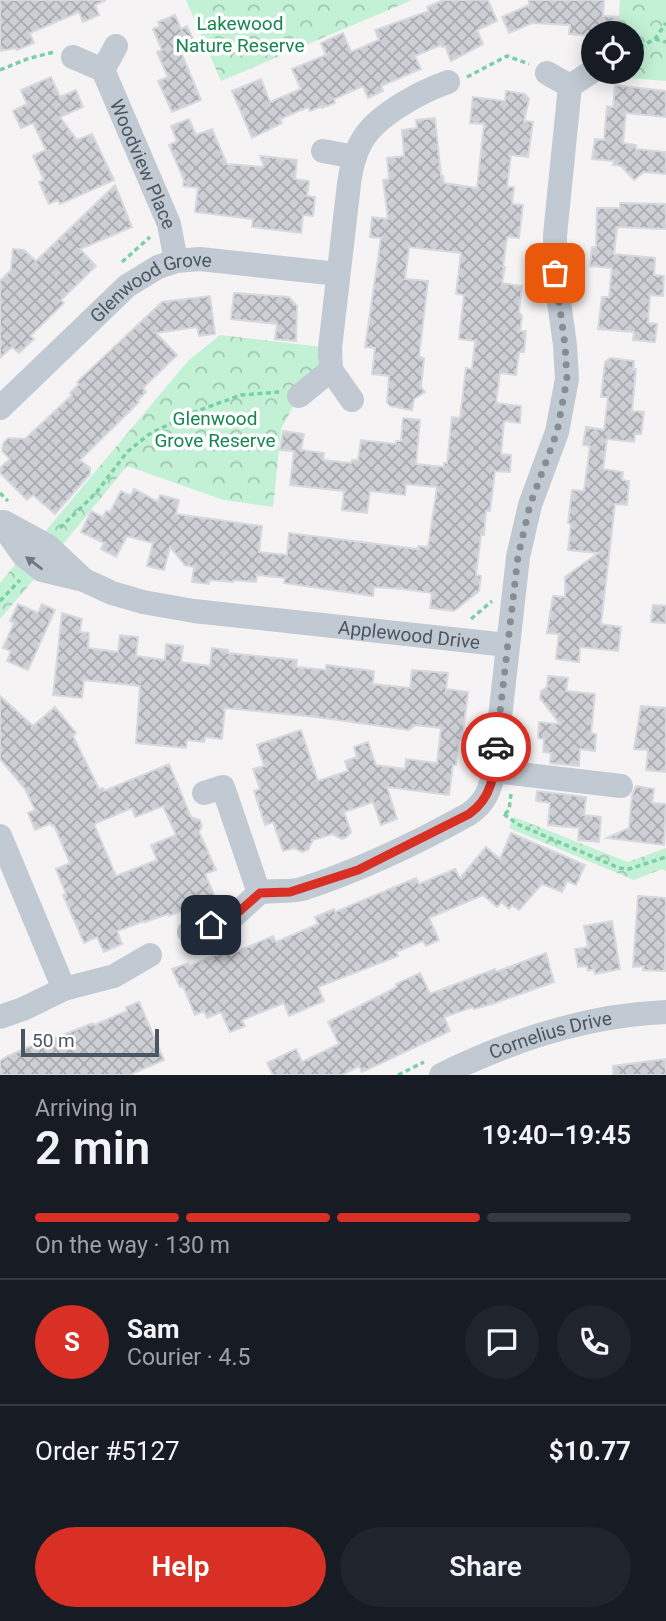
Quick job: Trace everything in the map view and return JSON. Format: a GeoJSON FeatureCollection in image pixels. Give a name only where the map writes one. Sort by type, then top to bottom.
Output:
{"type":"FeatureCollection","features":[{"type":"Feature","properties":{"kind":"street"},"geometry":{"type":"LineString","coordinates":[[73,57],[103,70],[116,46]]}},
{"type":"Feature","properties":{"kind":"street","name":"Woodview Place"},"geometry":{"type":"LineString","coordinates":[[103,70],[169,224],[176,261]]}},
{"type":"Feature","properties":{"kind":"street"},"geometry":{"type":"LineString","coordinates":[[547,73],[570,86],[581,79]]}},
{"type":"Feature","properties":{"kind":"street"},"geometry":{"type":"LineString","coordinates":[[352,400],[331,370],[330,348],[351,171],[355,157],[366,135],[379,122],[425,91],[448,82]]}},
{"type":"Feature","properties":{"kind":"street","name":"Applewood Drive"},"geometry":{"type":"LineString","coordinates":[[5,516],[48,546],[84,580],[119,595],[171,608],[507,645],[523,530],[552,451],[566,388],[567,363],[555,273],[555,235],[570,86]]}},
{"type":"Feature","properties":{"kind":"street"},"geometry":{"type":"LineString","coordinates":[[323,151],[355,157]]}},
{"type":"Feature","properties":{"kind":"street","name":"Glenwood Grove"},"geometry":{"type":"LineString","coordinates":[[0,408],[127,286],[147,272],[176,261],[213,260],[338,274]]}},
{"type":"Feature","properties":{"kind":"street"},"geometry":{"type":"LineString","coordinates":[[299,396],[331,370]]}},
{"type":"Feature","properties":{"kind":"street"},"geometry":{"type":"LineString","coordinates":[[189,932],[234,916],[260,893],[290,892],[358,870],[469,814],[481,805],[491,786],[494,771],[507,645]]}},
{"type":"Feature","properties":{"kind":"street"},"geometry":{"type":"LineString","coordinates":[[494,771],[621,786]]}},
{"type":"Feature","properties":{"kind":"street"},"geometry":{"type":"LineString","coordinates":[[217,782],[260,893]]}},
{"type":"Feature","properties":{"kind":"street"},"geometry":{"type":"LineString","coordinates":[[0,835],[64,989]]}},
{"type":"Feature","properties":{"kind":"street"},"geometry":{"type":"LineString","coordinates":[[0,1017],[23,1010],[64,989],[114,976],[150,955]]}},
{"type":"Feature","properties":{"kind":"street","name":"Cornelius Drive"},"geometry":{"type":"LineString","coordinates":[[441,1075],[498,1048],[552,1030],[611,1017],[666,1012]]}},
{"type":"Feature","properties":{"kind":"path"},"geometry":{"type":"LineString","coordinates":[[644,45],[655,39],[666,23]]}},
{"type":"Feature","properties":{"kind":"path"},"geometry":{"type":"LineString","coordinates":[[655,39],[666,42]]}},
{"type":"Feature","properties":{"kind":"path"},"geometry":{"type":"LineString","coordinates":[[0,71],[46,53],[54,52],[73,57]]}},
{"type":"Feature","properties":{"kind":"path"},"geometry":{"type":"LineString","coordinates":[[448,82],[463,78],[507,56],[547,73]]}},
{"type":"Feature","properties":{"kind":"path"},"geometry":{"type":"LineString","coordinates":[[57,533],[66,520],[96,493],[127,452],[140,440],[162,427],[241,395],[271,392],[299,396]]}},
{"type":"Feature","properties":{"kind":"path"},"geometry":{"type":"LineString","coordinates":[[0,493],[5,516]]}},
{"type":"Feature","properties":{"kind":"path"},"geometry":{"type":"LineString","coordinates":[[0,601],[23,576]]}},
{"type":"Feature","properties":{"kind":"path"},"geometry":{"type":"LineString","coordinates":[[469,622],[489,603],[502,600]]}},
{"type":"Feature","properties":{"kind":"path"},"geometry":{"type":"LineString","coordinates":[[485,798],[517,824],[619,868],[629,869],[666,857]]}},
{"type":"Feature","properties":{"kind":"green space","name":"Lakewood Nature Reserve"},"geometry":{"type":"Polygon","coordinates":[[[186,0],[412,0],[221,81],[186,0]]]}},
{"type":"Feature","properties":{"kind":"green space"},"geometry":{"type":"Polygon","coordinates":[[[620,0],[666,0],[666,81],[644,79],[644,21],[619,21],[620,0]]]}},
{"type":"Feature","properties":{"kind":"green space","name":"Glenwood Grove Reserve"},"geometry":{"type":"Polygon","coordinates":[[[220,335],[330,348],[281,429],[273,507],[224,500],[127,466],[56,553],[38,540],[188,361],[220,335]]]}},
{"type":"Feature","properties":{"kind":"green space"},"geometry":{"type":"Polygon","coordinates":[[[23,555],[42,570],[0,619],[0,583],[23,555]]]}},
{"type":"Feature","properties":{"kind":"green space"},"geometry":{"type":"Polygon","coordinates":[[[514,817],[628,862],[666,848],[666,871],[662,869],[634,880],[509,828],[514,817]]]}},
{"type":"Feature","properties":{"kind":"building"},"geometry":{"type":"Polygon","coordinates":[[[0,0],[106,0],[95,5],[99,15],[83,22],[79,12],[30,33],[34,43],[17,50],[0,51],[0,0]]]}},
{"type":"Feature","properties":{"kind":"building"},"geometry":{"type":"Polygon","coordinates":[[[443,0],[488,0],[497,21],[477,30],[483,44],[451,61],[445,46],[441,45],[415,56],[421,69],[381,86],[383,91],[368,98],[363,86],[334,99],[335,103],[310,111],[308,107],[280,119],[282,123],[252,138],[232,91],[261,79],[270,102],[301,89],[292,69],[326,55],[321,43],[343,33],[351,52],[379,40],[375,30],[429,11],[427,7],[443,0]]]}},
{"type":"Feature","properties":{"kind":"building"},"geometry":{"type":"Polygon","coordinates":[[[529,0],[604,0],[603,16],[619,17],[619,21],[581,21],[581,35],[569,34],[570,25],[532,23],[509,33],[502,17],[529,5],[529,0]]]}},
{"type":"Feature","properties":{"kind":"building"},"geometry":{"type":"Polygon","coordinates":[[[175,15],[181,29],[187,26],[194,41],[185,45],[187,50],[181,52],[201,100],[172,112],[158,81],[168,77],[157,52],[162,50],[153,29],[160,26],[158,22],[175,15]]]}},
{"type":"Feature","properties":{"kind":"building"},"geometry":{"type":"Polygon","coordinates":[[[51,77],[60,97],[76,90],[83,107],[60,117],[77,140],[92,134],[114,180],[60,204],[58,200],[49,204],[39,182],[44,180],[33,156],[46,150],[33,123],[21,128],[13,111],[27,104],[21,90],[51,77]]]}},
{"type":"Feature","properties":{"kind":"building"},"geometry":{"type":"Polygon","coordinates":[[[615,85],[666,91],[666,117],[626,113],[623,143],[636,145],[636,149],[666,152],[666,174],[644,172],[634,180],[621,166],[613,165],[614,161],[592,159],[595,139],[604,140],[607,106],[613,107],[615,85]]]}},
{"type":"Feature","properties":{"kind":"building"},"geometry":{"type":"Polygon","coordinates":[[[506,91],[525,94],[529,99],[524,121],[533,122],[528,157],[511,155],[507,187],[514,187],[512,204],[523,205],[519,238],[507,237],[502,283],[522,286],[520,331],[526,331],[524,352],[519,352],[516,375],[500,373],[496,403],[521,406],[520,423],[504,421],[501,454],[511,455],[510,472],[495,471],[490,511],[486,511],[484,535],[481,535],[476,575],[481,576],[479,591],[454,611],[430,608],[432,593],[402,589],[374,587],[373,596],[284,583],[285,578],[257,575],[256,582],[192,582],[194,567],[185,565],[170,547],[164,570],[147,566],[153,543],[127,536],[116,557],[101,549],[104,543],[81,532],[91,511],[103,517],[106,511],[110,512],[121,491],[131,496],[134,489],[158,502],[160,495],[179,500],[176,514],[262,526],[259,552],[287,555],[289,533],[418,549],[418,546],[428,547],[437,487],[406,484],[405,495],[370,491],[367,513],[342,510],[344,491],[290,485],[294,451],[280,450],[283,431],[304,434],[301,450],[324,453],[323,460],[351,463],[352,460],[358,460],[361,440],[396,444],[396,441],[401,441],[403,418],[420,420],[416,464],[444,467],[444,463],[447,463],[452,417],[460,418],[466,368],[472,369],[475,341],[459,339],[464,295],[456,294],[461,253],[409,247],[405,279],[428,281],[419,357],[424,358],[421,387],[425,392],[414,399],[412,410],[390,406],[387,402],[389,376],[372,374],[375,348],[365,347],[381,238],[370,237],[372,217],[388,219],[383,180],[389,179],[387,158],[404,156],[402,130],[417,128],[416,120],[435,118],[444,183],[477,188],[484,124],[470,123],[473,97],[505,101],[506,91]]]}},
{"type":"Feature","properties":{"kind":"building"},"geometry":{"type":"Polygon","coordinates":[[[189,119],[196,135],[212,129],[227,164],[264,167],[260,156],[297,160],[295,179],[309,181],[307,196],[315,197],[313,216],[303,215],[301,233],[252,227],[253,219],[195,212],[198,188],[183,186],[184,180],[169,145],[177,141],[171,126],[189,119]]]}},
{"type":"Feature","properties":{"kind":"building"},"geometry":{"type":"Polygon","coordinates":[[[115,185],[132,227],[80,249],[96,266],[61,300],[64,303],[30,336],[34,339],[19,353],[12,347],[0,358],[0,281],[11,270],[13,249],[24,250],[36,261],[115,185]]]}},
{"type":"Feature","properties":{"kind":"building"},"geometry":{"type":"Polygon","coordinates":[[[620,203],[666,204],[666,229],[617,227],[614,254],[655,258],[654,275],[664,276],[663,296],[650,295],[648,323],[657,324],[655,342],[633,340],[634,332],[598,329],[602,297],[609,297],[612,268],[590,266],[592,247],[596,247],[597,208],[620,208],[620,203]]]}},
{"type":"Feature","properties":{"kind":"building"},"geometry":{"type":"Polygon","coordinates":[[[234,293],[289,297],[297,306],[296,341],[275,339],[277,324],[231,319],[234,293]]]}},
{"type":"Feature","properties":{"kind":"building"},"geometry":{"type":"Polygon","coordinates":[[[210,296],[215,334],[199,336],[197,327],[156,333],[177,355],[143,388],[146,392],[137,401],[139,402],[80,460],[90,468],[90,474],[55,514],[33,495],[27,500],[0,473],[0,468],[10,459],[2,451],[8,438],[25,439],[72,395],[70,393],[79,384],[77,382],[162,302],[210,296]]]}},
{"type":"Feature","properties":{"kind":"building"},"geometry":{"type":"Polygon","coordinates":[[[610,358],[634,361],[633,369],[636,369],[632,411],[644,412],[641,434],[635,434],[634,442],[607,439],[603,469],[623,472],[622,480],[629,481],[627,505],[615,504],[601,624],[621,627],[618,651],[580,647],[579,662],[556,659],[559,634],[547,633],[553,596],[565,597],[565,577],[598,553],[568,550],[571,524],[568,523],[572,490],[584,491],[590,446],[583,445],[586,427],[604,430],[608,397],[601,397],[605,362],[610,358]]]}},
{"type":"Feature","properties":{"kind":"building"},"geometry":{"type":"Polygon","coordinates":[[[18,604],[38,613],[42,604],[55,610],[28,670],[7,661],[11,651],[3,648],[14,623],[10,621],[18,604]]]}},
{"type":"Feature","properties":{"kind":"building"},"geometry":{"type":"Polygon","coordinates":[[[653,605],[666,606],[666,623],[651,622],[653,605]]]}},
{"type":"Feature","properties":{"kind":"building"},"geometry":{"type":"Polygon","coordinates":[[[62,613],[82,619],[80,632],[89,633],[88,648],[118,652],[120,635],[138,637],[136,656],[165,660],[166,644],[183,646],[181,662],[210,666],[212,648],[228,650],[228,653],[297,660],[296,667],[326,670],[326,665],[374,671],[373,684],[410,688],[412,670],[448,673],[446,689],[468,692],[462,740],[459,740],[456,765],[453,765],[449,795],[387,787],[397,819],[381,825],[373,802],[344,812],[351,832],[347,837],[342,839],[332,834],[313,840],[308,850],[302,852],[294,848],[283,851],[273,822],[265,825],[254,791],[260,789],[253,769],[264,766],[257,745],[301,730],[318,781],[348,771],[345,761],[357,757],[354,747],[368,742],[376,765],[405,769],[406,759],[437,763],[441,728],[415,725],[409,730],[225,708],[222,739],[205,737],[204,742],[187,740],[186,748],[136,743],[140,686],[84,680],[82,698],[53,695],[62,613]]]}},
{"type":"Feature","properties":{"kind":"building"},"geometry":{"type":"Polygon","coordinates":[[[548,676],[568,678],[566,691],[595,694],[591,733],[596,734],[595,751],[580,749],[579,766],[550,763],[551,753],[543,752],[544,739],[538,738],[539,722],[560,724],[540,698],[541,691],[547,687],[548,676]]]}},
{"type":"Feature","properties":{"kind":"building"},"geometry":{"type":"Polygon","coordinates":[[[0,696],[33,726],[55,707],[76,733],[73,736],[99,789],[103,788],[104,791],[169,764],[191,817],[200,820],[202,826],[199,832],[216,870],[205,874],[215,897],[169,916],[168,914],[117,931],[122,944],[104,952],[97,937],[84,943],[63,895],[66,894],[56,869],[70,863],[54,825],[51,823],[35,830],[28,813],[35,810],[25,789],[0,759],[0,696]],[[163,806],[135,817],[132,808],[94,824],[116,876],[157,860],[151,845],[176,835],[163,806]]]}},
{"type":"Feature","properties":{"kind":"building"},"geometry":{"type":"Polygon","coordinates":[[[641,706],[666,708],[666,772],[646,770],[648,750],[634,749],[641,706]]]}},
{"type":"Feature","properties":{"kind":"building"},"geometry":{"type":"Polygon","coordinates":[[[636,786],[654,789],[652,803],[666,804],[664,845],[607,838],[629,828],[632,796],[636,786]]]}},
{"type":"Feature","properties":{"kind":"building"},"geometry":{"type":"Polygon","coordinates":[[[537,791],[586,797],[584,815],[601,817],[599,842],[578,840],[579,828],[548,825],[550,803],[536,801],[537,791]]]}},
{"type":"Feature","properties":{"kind":"building"},"geometry":{"type":"Polygon","coordinates":[[[511,833],[585,865],[576,885],[567,881],[562,892],[542,884],[519,910],[512,905],[509,909],[502,902],[497,907],[483,895],[429,918],[439,940],[426,946],[423,941],[396,952],[398,956],[318,987],[324,1001],[289,1016],[284,1003],[242,1020],[245,1026],[230,1032],[221,1012],[207,1018],[204,1011],[195,1015],[183,986],[180,987],[172,969],[188,963],[189,966],[234,947],[236,952],[273,936],[276,942],[318,924],[315,917],[334,909],[335,912],[416,878],[419,884],[455,869],[460,878],[486,847],[500,859],[511,833]]]}},
{"type":"Feature","properties":{"kind":"building"},"geometry":{"type":"Polygon","coordinates":[[[638,896],[666,898],[665,971],[643,970],[644,966],[633,967],[638,896]]]}},
{"type":"Feature","properties":{"kind":"building"},"geometry":{"type":"Polygon","coordinates":[[[612,921],[620,969],[595,974],[594,969],[588,971],[587,966],[578,967],[575,949],[588,947],[584,926],[612,921]]]}},
{"type":"Feature","properties":{"kind":"building"},"geometry":{"type":"Polygon","coordinates":[[[546,953],[554,982],[492,1004],[444,1017],[450,1031],[362,1072],[359,1066],[342,1075],[273,1075],[267,1063],[296,1049],[302,1062],[339,1044],[328,1022],[420,973],[430,994],[546,953]]]}},
{"type":"Feature","properties":{"kind":"building"},"geometry":{"type":"Polygon","coordinates":[[[139,1002],[164,1060],[129,1075],[0,1075],[0,1061],[8,1056],[49,1038],[50,1040],[93,1023],[94,1025],[127,1011],[126,1007],[139,1002]]]}},
{"type":"Feature","properties":{"kind":"building"},"geometry":{"type":"Polygon","coordinates":[[[666,1059],[666,1075],[613,1075],[613,1066],[666,1059]]]}},
{"type":"Feature","properties":{"kind":"way so far"},"geometry":{"type":"LineString","coordinates":[[496,747],[518,556],[530,505],[552,451],[565,397],[567,363],[555,273]]}},
{"type":"Feature","properties":{"kind":"route"},"geometry":{"type":"LineString","coordinates":[[211,925],[234,916],[260,893],[290,892],[358,870],[469,814],[481,805],[489,792],[496,747]]}}]}
